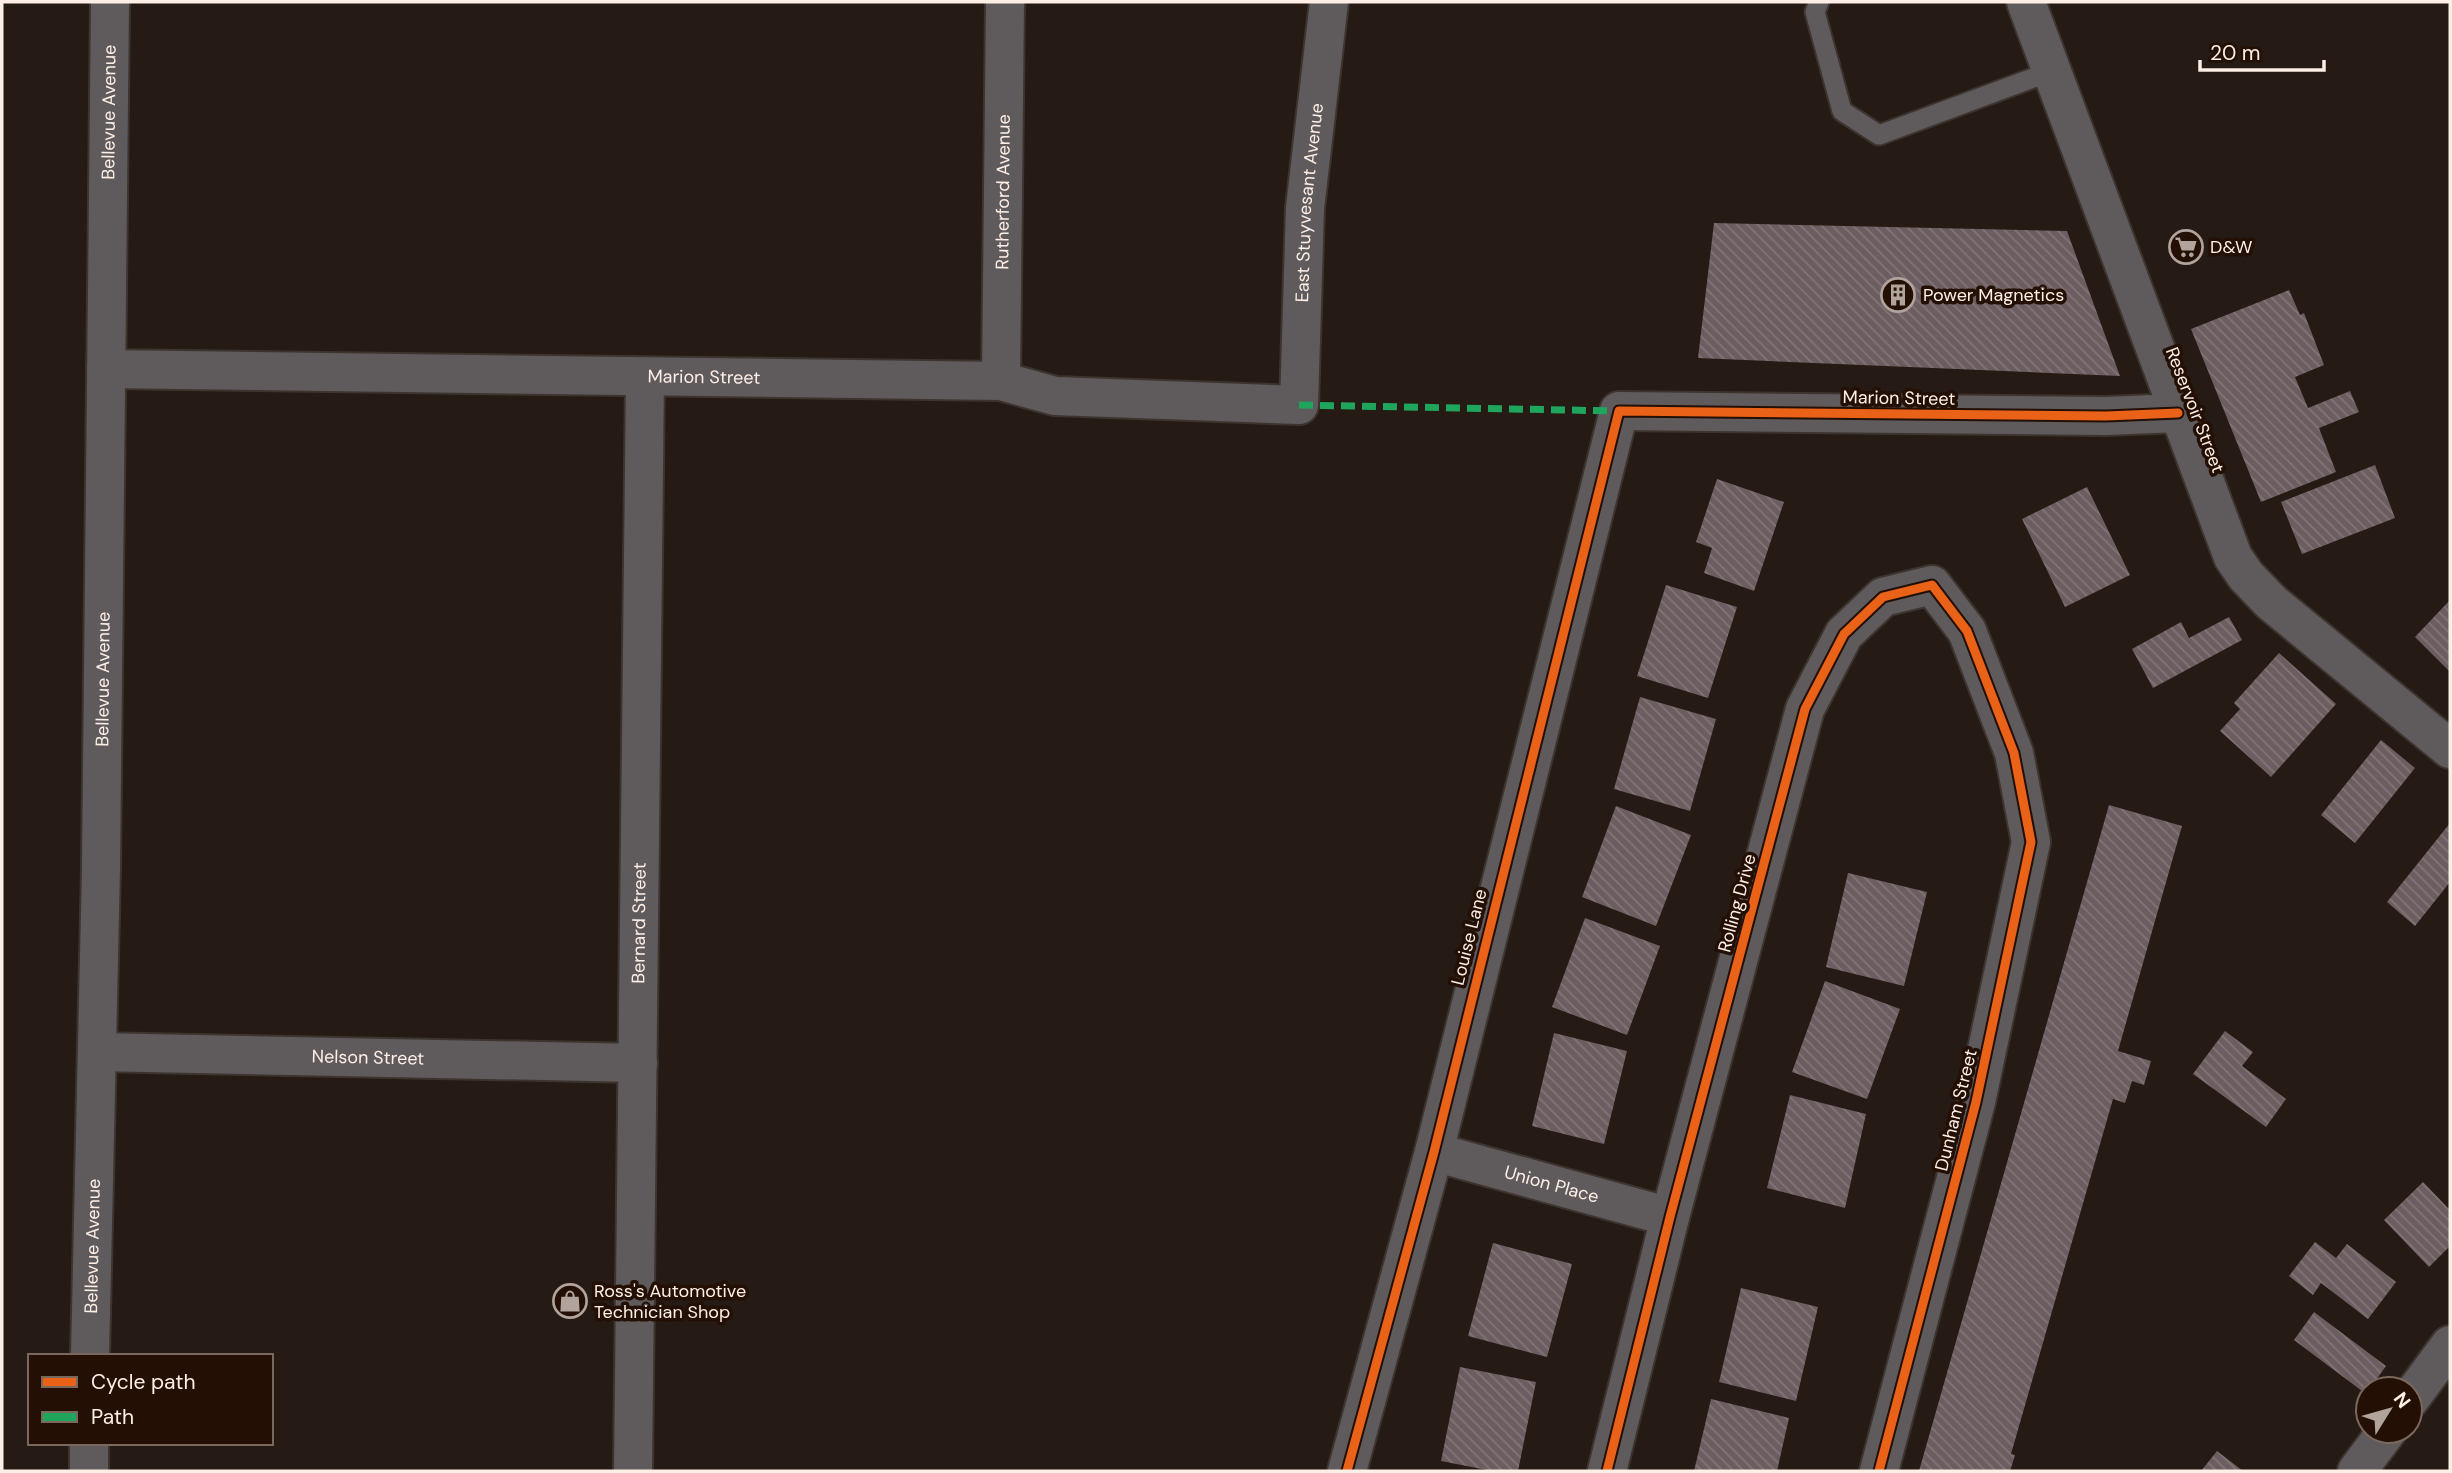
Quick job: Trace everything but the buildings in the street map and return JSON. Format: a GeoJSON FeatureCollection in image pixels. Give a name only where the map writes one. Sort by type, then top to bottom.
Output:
{"type":"FeatureCollection","features":[{"type":"Feature","properties":{"kind":"street","name":"Bellevue Avenue"},"geometry":{"type":"LineString","coordinates":[[90,1354],[97,1052],[110,2]]}},
{"type":"Feature","properties":{"kind":"street","name":"Rutherford Avenue"},"geometry":{"type":"LineString","coordinates":[[1001,381],[1005,2]]}},
{"type":"Feature","properties":{"kind":"street","name":"East Stuyvesant Avenue"},"geometry":{"type":"LineString","coordinates":[[1299,405],[1305,208],[1329,2]]}},
{"type":"Feature","properties":{"kind":"street","name":"Reservoir Street"},"geometry":{"type":"LineString","coordinates":[[2026,2],[2233,557],[2246,576],[2272,603],[2450,749]]}},
{"type":"Feature","properties":{"kind":"street","name":"Marion Street"},"geometry":{"type":"LineString","coordinates":[[106,369],[1001,381],[1055,396],[1299,405]]}},
{"type":"Feature","properties":{"kind":"street","name":"Bernard Street"},"geometry":{"type":"LineString","coordinates":[[633,1471],[645,377]]}},
{"type":"Feature","properties":{"kind":"street","name":"Marion Street"},"geometry":{"type":"LineString","coordinates":[[1619,411],[2106,416],[2178,413]]}},
{"type":"Feature","properties":{"kind":"street","name":"Louise Lane"},"geometry":{"type":"LineString","coordinates":[[1347,1471],[1434,1152],[1619,411]]}},
{"type":"Feature","properties":{"kind":"street","name":"Rolling Drive"},"geometry":{"type":"LineString","coordinates":[[1606,1471],[1670,1217],[1805,709],[1844,634],[1883,597],[1932,585],[1967,631],[2014,753]]}},
{"type":"Feature","properties":{"kind":"street","name":"Dunham Street"},"geometry":{"type":"LineString","coordinates":[[1879,1471],[1976,1102],[2031,842],[2014,753]]}},
{"type":"Feature","properties":{"kind":"street","name":"Nelson Street"},"geometry":{"type":"LineString","coordinates":[[97,1052],[638,1063]]}},
{"type":"Feature","properties":{"kind":"street","name":"Union Place"},"geometry":{"type":"LineString","coordinates":[[1434,1152],[1670,1217]]}},
{"type":"Feature","properties":{"kind":"street"},"geometry":{"type":"LineString","coordinates":[[2424,1380],[2450,1345]]}},
{"type":"Feature","properties":{"kind":"street"},"geometry":{"type":"LineString","coordinates":[[89,1445],[89,1471]]}},
{"type":"Feature","properties":{"kind":"street"},"geometry":{"type":"LineString","coordinates":[[2357,1471],[2376,1445]]}},
{"type":"Feature","properties":{"kind":"lane"},"geometry":{"type":"LineString","coordinates":[[1819,2],[1815,12],[1842,111],[1879,135],[2052,71]]}},
{"type":"Feature","properties":{"kind":"marked path"},"geometry":{"type":"LineString","coordinates":[[1299,405],[1619,411]]}},
{"type":"Feature","properties":{"kind":"cycle path"},"geometry":{"type":"LineString","coordinates":[[1347,1471],[1434,1152],[1619,411],[2106,416],[2178,413]]}},
{"type":"Feature","properties":{"kind":"cycle path"},"geometry":{"type":"LineString","coordinates":[[1607,1471],[1670,1217],[1805,709],[1844,634],[1883,597],[1932,585],[1967,631],[2014,753],[2031,842],[1976,1102],[1879,1471]]}},
{"type":"Feature","properties":{"kind":"place","name":"D&W"},"geometry":{"type":"Point","coordinates":[2186,247]}},
{"type":"Feature","properties":{"kind":"place","name":"Power Magnetics"},"geometry":{"type":"Point","coordinates":[1898,295]}},
{"type":"Feature","properties":{"kind":"place","name":"Ross's Automotive Technician Shop"},"geometry":{"type":"Point","coordinates":[570,1301]}}]}
